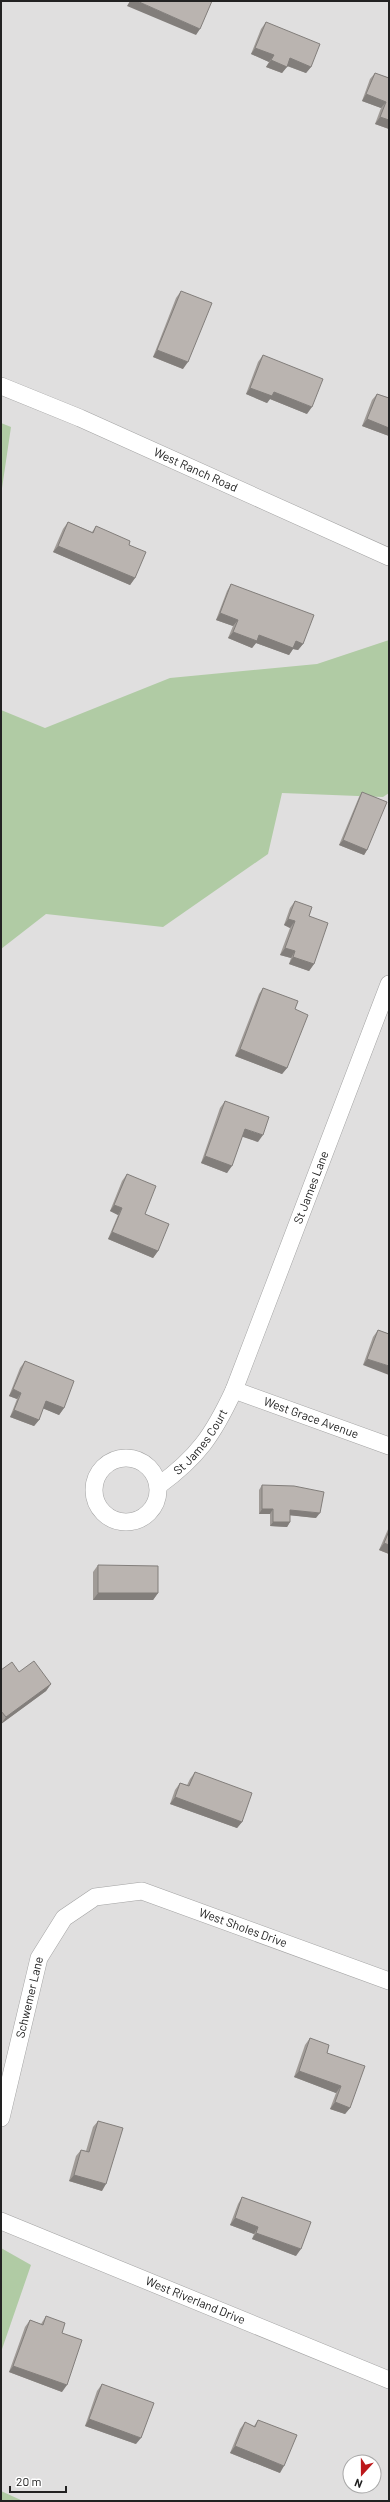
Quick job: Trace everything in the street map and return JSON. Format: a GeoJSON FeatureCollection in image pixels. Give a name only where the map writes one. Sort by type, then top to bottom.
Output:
{"type":"FeatureCollection","features":[{"type":"Feature","properties":{"kind":"street","name":"West Ranch Road"},"geometry":{"type":"LineString","coordinates":[[1,386],[80,418],[389,557]]}},
{"type":"Feature","properties":{"kind":"street","name":"St James Lane"},"geometry":{"type":"LineString","coordinates":[[234,1390],[389,984]]}},
{"type":"Feature","properties":{"kind":"street","name":"West Grace Avenue"},"geometry":{"type":"LineString","coordinates":[[234,1390],[389,1446]]}},
{"type":"Feature","properties":{"kind":"street","name":"St James Court"},"geometry":{"type":"LineString","coordinates":[[158,1486],[197,1454],[223,1415],[234,1390]]}},
{"type":"Feature","properties":{"kind":"street","name":"West Sholes Drive"},"geometry":{"type":"LineString","coordinates":[[95,1898],[142,1891],[389,1981]]}},
{"type":"Feature","properties":{"kind":"street","name":"Schwemer Lane"},"geometry":{"type":"LineString","coordinates":[[1,2118],[39,1958],[64,1918],[95,1898]]}},
{"type":"Feature","properties":{"kind":"street","name":"West Riverland Drive"},"geometry":{"type":"LineString","coordinates":[[1,2222],[389,2380]]}},
{"type":"Feature","properties":{"kind":"shaded area"},"geometry":{"type":"Polygon","coordinates":[[[1,1],[389,1],[389,2501],[1,2501],[1,1]]]}},
{"type":"Feature","properties":{"kind":"green space"},"geometry":{"type":"Polygon","coordinates":[[[1,423],[11,427],[1,495],[1,423]]]}},
{"type":"Feature","properties":{"kind":"green space"},"geometry":{"type":"Polygon","coordinates":[[[389,640],[389,793],[383,797],[282,793],[268,854],[163,927],[46,914],[1,949],[1,710],[45,728],[170,678],[317,664],[389,640]]]}},
{"type":"Feature","properties":{"kind":"green space"},"geometry":{"type":"Polygon","coordinates":[[[1,2248],[31,2265],[1,2352],[1,2248]]]}},
{"type":"Feature","properties":{"kind":"green space"},"geometry":{"type":"Polygon","coordinates":[[[1,2491],[23,2501],[1,2501],[1,2491]]]}},
{"type":"Feature","properties":{"kind":"building"},"geometry":{"type":"Polygon","coordinates":[[[137,1],[212,1],[200,29],[137,1]]]}},
{"type":"Feature","properties":{"kind":"building"},"geometry":{"type":"Polygon","coordinates":[[[266,22],[320,44],[311,67],[290,58],[287,67],[271,60],[274,55],[255,48],[266,22]]]}},
{"type":"Feature","properties":{"kind":"building"},"geometry":{"type":"Polygon","coordinates":[[[375,73],[389,78],[389,120],[380,117],[386,102],[366,94],[375,73]]]}},
{"type":"Feature","properties":{"kind":"building"},"geometry":{"type":"Polygon","coordinates":[[[181,291],[212,303],[188,362],[157,350],[181,291]]]}},
{"type":"Feature","properties":{"kind":"building"},"geometry":{"type":"Polygon","coordinates":[[[263,355],[323,379],[312,407],[274,392],[272,396],[250,388],[263,355]]]}},
{"type":"Feature","properties":{"kind":"building"},"geometry":{"type":"Polygon","coordinates":[[[377,394],[389,398],[389,428],[367,419],[377,394]]]}},
{"type":"Feature","properties":{"kind":"building"},"geometry":{"type":"Polygon","coordinates":[[[68,522],[93,533],[96,526],[130,541],[129,545],[146,552],[135,578],[58,546],[68,522]]]}},
{"type":"Feature","properties":{"kind":"building"},"geometry":{"type":"Polygon","coordinates":[[[231,584],[314,615],[303,644],[296,641],[293,648],[259,635],[257,641],[233,632],[238,620],[220,613],[231,584]]]}},
{"type":"Feature","properties":{"kind":"building"},"geometry":{"type":"Polygon","coordinates":[[[362,792],[387,802],[367,850],[343,840],[362,792]]]}},
{"type":"Feature","properties":{"kind":"building"},"geometry":{"type":"Polygon","coordinates":[[[295,901],[312,907],[309,916],[328,923],[314,964],[293,957],[295,951],[285,948],[295,921],[288,919],[295,901]]]}},
{"type":"Feature","properties":{"kind":"building"},"geometry":{"type":"Polygon","coordinates":[[[263,988],[298,1001],[295,1009],[308,1015],[287,1068],[240,1049],[263,988]]]}},
{"type":"Feature","properties":{"kind":"building"},"geometry":{"type":"Polygon","coordinates":[[[225,1101],[269,1117],[263,1135],[245,1129],[232,1166],[205,1156],[225,1101]]]}},
{"type":"Feature","properties":{"kind":"building"},"geometry":{"type":"Polygon","coordinates":[[[127,1174],[156,1186],[145,1214],[169,1224],[158,1251],[112,1232],[122,1208],[114,1205],[127,1174]]]}},
{"type":"Feature","properties":{"kind":"building"},"geometry":{"type":"Polygon","coordinates":[[[378,1330],[389,1334],[389,1366],[367,1359],[378,1330]]]}},
{"type":"Feature","properties":{"kind":"building"},"geometry":{"type":"Polygon","coordinates":[[[25,1361],[74,1381],[64,1408],[46,1401],[39,1420],[14,1410],[21,1393],[13,1389],[25,1361]]]}},
{"type":"Feature","properties":{"kind":"building"},"geometry":{"type":"Polygon","coordinates":[[[262,1485],[294,1486],[324,1492],[320,1513],[290,1510],[290,1522],[273,1522],[273,1509],[262,1509],[262,1485]]]}},
{"type":"Feature","properties":{"kind":"building"},"geometry":{"type":"Polygon","coordinates":[[[389,1531],[389,1545],[384,1543],[389,1531]]]}},
{"type":"Feature","properties":{"kind":"building"},"geometry":{"type":"Polygon","coordinates":[[[98,1565],[158,1566],[158,1593],[98,1593],[98,1565]]]}},
{"type":"Feature","properties":{"kind":"building"},"geometry":{"type":"Polygon","coordinates":[[[34,1661],[51,1684],[6,1717],[1,1711],[1,1670],[12,1662],[19,1672],[34,1661]]]}},
{"type":"Feature","properties":{"kind":"building"},"geometry":{"type":"Polygon","coordinates":[[[195,1772],[252,1793],[242,1822],[175,1797],[180,1783],[189,1786],[195,1772]]]}},
{"type":"Feature","properties":{"kind":"building"},"geometry":{"type":"Polygon","coordinates":[[[310,2038],[329,2045],[327,2053],[365,2066],[350,2108],[335,2102],[341,2086],[299,2071],[310,2038]]]}},
{"type":"Feature","properties":{"kind":"building"},"geometry":{"type":"Polygon","coordinates":[[[98,2121],[123,2128],[106,2184],[74,2175],[81,2150],[89,2152],[98,2121]]]}},
{"type":"Feature","properties":{"kind":"building"},"geometry":{"type":"Polygon","coordinates":[[[242,2197],[311,2222],[301,2249],[256,2233],[258,2227],[235,2218],[242,2197]]]}},
{"type":"Feature","properties":{"kind":"building"},"geometry":{"type":"Polygon","coordinates":[[[46,2316],[65,2323],[62,2333],[82,2340],[67,2385],[13,2366],[30,2320],[43,2325],[46,2316]]]}},
{"type":"Feature","properties":{"kind":"building"},"geometry":{"type":"Polygon","coordinates":[[[102,2384],[154,2403],[141,2438],[89,2419],[102,2384]]]}},
{"type":"Feature","properties":{"kind":"building"},"geometry":{"type":"Polygon","coordinates":[[[258,2420],[297,2435],[284,2466],[235,2446],[245,2422],[255,2427],[258,2420]]]}}]}
